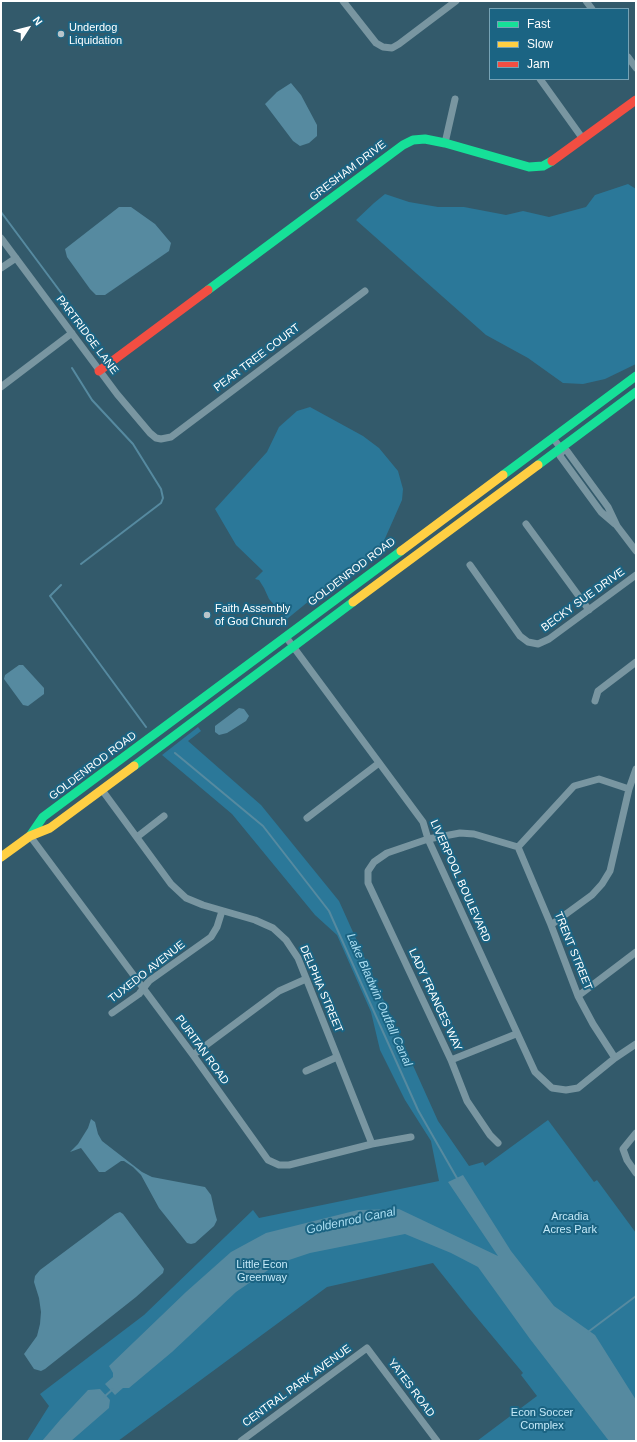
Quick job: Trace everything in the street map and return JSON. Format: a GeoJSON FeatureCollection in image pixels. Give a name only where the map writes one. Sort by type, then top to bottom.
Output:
{"type":"FeatureCollection","features":[{"type":"Feature","properties":{"kind":"main road","name":"GRESHAM DRIVE"},"geometry":{"type":"LineString","coordinates":[[99,371],[403,146],[414,140],[425,139],[445,143],[529,167],[543,166],[556,159],[636,100]]}},
{"type":"Feature","properties":{"kind":"main road","name":"GOLDENROD ROAD"},"geometry":{"type":"LineString","coordinates":[[30,836],[43,818],[636,376]]}},
{"type":"Feature","properties":{"kind":"main road","name":"GOLDENROD ROAD"},"geometry":{"type":"LineString","coordinates":[[1,857],[30,836],[50,828],[102,790],[561,449],[635,392]]}},
{"type":"Feature","properties":{"kind":"main road"},"geometry":{"type":"LineString","coordinates":[[174,736],[190,716],[192,707]]}},
{"type":"Feature","properties":{"kind":"street"},"geometry":{"type":"LineString","coordinates":[[342,1],[376,43],[383,48],[392,48],[399,44],[456,1]]}},
{"type":"Feature","properties":{"kind":"street"},"geometry":{"type":"LineString","coordinates":[[629,58],[636,68]]}},
{"type":"Feature","properties":{"kind":"street"},"geometry":{"type":"LineString","coordinates":[[541,80],[583,139]]}},
{"type":"Feature","properties":{"kind":"street"},"geometry":{"type":"LineString","coordinates":[[445,143],[455,99]]}},
{"type":"Feature","properties":{"kind":"street","name":"PARTRIDGE LANE"},"geometry":{"type":"LineString","coordinates":[[1,238],[99,371],[150,433],[161,440]]}},
{"type":"Feature","properties":{"kind":"street"},"geometry":{"type":"LineString","coordinates":[[1,268],[16,258]]}},
{"type":"Feature","properties":{"kind":"street","name":"PEAR TREE COURT"},"geometry":{"type":"LineString","coordinates":[[161,440],[170,437],[366,291]]}},
{"type":"Feature","properties":{"kind":"street"},"geometry":{"type":"LineString","coordinates":[[1,387],[72,333]]}},
{"type":"Feature","properties":{"kind":"street"},"geometry":{"type":"LineString","coordinates":[[553,438],[561,449],[567,451],[608,507],[617,526],[636,551]]}},
{"type":"Feature","properties":{"kind":"street"},"geometry":{"type":"LineString","coordinates":[[526,524],[589,610]]}},
{"type":"Feature","properties":{"kind":"street","name":"BECKY SUE DRIVE"},"geometry":{"type":"LineString","coordinates":[[470,565],[520,636],[528,642],[538,644],[549,639],[636,575]]}},
{"type":"Feature","properties":{"kind":"street","name":"LIVERPOOL BOULEVARD"},"geometry":{"type":"LineString","coordinates":[[286,637],[423,822],[428,840],[516,1034],[535,1072],[552,1088],[566,1090],[578,1088],[615,1058]]}},
{"type":"Feature","properties":{"kind":"street"},"geometry":{"type":"LineString","coordinates":[[595,702],[598,691],[636,662]]}},
{"type":"Feature","properties":{"kind":"street"},"geometry":{"type":"LineString","coordinates":[[307,818],[379,763]]}},
{"type":"Feature","properties":{"kind":"street"},"geometry":{"type":"LineString","coordinates":[[551,925],[592,895],[602,884],[610,871],[629,789],[636,769]]}},
{"type":"Feature","properties":{"kind":"street"},"geometry":{"type":"LineString","coordinates":[[428,840],[460,833],[474,834],[518,847],[574,786],[599,779],[629,789]]}},
{"type":"Feature","properties":{"kind":"street","name":"DELPHIA STREET"},"geometry":{"type":"LineString","coordinates":[[102,790],[171,884],[186,898],[255,920],[273,928],[286,940],[298,958],[372,1144]]}},
{"type":"Feature","properties":{"kind":"street"},"geometry":{"type":"LineString","coordinates":[[137,837],[164,816]]}},
{"type":"Feature","properties":{"kind":"street","name":"PURITAN ROAD"},"geometry":{"type":"LineString","coordinates":[[30,836],[193,1055],[268,1160],[280,1165],[289,1165],[372,1144],[411,1136]]}},
{"type":"Feature","properties":{"kind":"street","name":"LADY FRANCES WAY"},"geometry":{"type":"LineString","coordinates":[[428,840],[387,853],[374,862],[368,871],[368,882],[451,1060],[467,1101],[490,1135],[498,1143]]}},
{"type":"Feature","properties":{"kind":"street","name":"TRENT STREET"},"geometry":{"type":"LineString","coordinates":[[518,847],[551,925],[578,996],[593,1024],[615,1058]]}},
{"type":"Feature","properties":{"kind":"street","name":"TUXEDO AVENUE"},"geometry":{"type":"LineString","coordinates":[[112,1013],[139,994],[149,981],[211,936],[217,927],[222,910]]}},
{"type":"Feature","properties":{"kind":"street"},"geometry":{"type":"LineString","coordinates":[[578,996],[636,952]]}},
{"type":"Feature","properties":{"kind":"street"},"geometry":{"type":"LineString","coordinates":[[193,1055],[279,991],[306,979]]}},
{"type":"Feature","properties":{"kind":"street"},"geometry":{"type":"LineString","coordinates":[[451,1060],[516,1034]]}},
{"type":"Feature","properties":{"kind":"street"},"geometry":{"type":"LineString","coordinates":[[615,1058],[636,1044]]}},
{"type":"Feature","properties":{"kind":"street"},"geometry":{"type":"LineString","coordinates":[[306,1071],[338,1057]]}},
{"type":"Feature","properties":{"kind":"street"},"geometry":{"type":"LineString","coordinates":[[636,1133],[623,1149],[627,1160],[636,1173]]}},
{"type":"Feature","properties":{"kind":"street","name":"CENTRAL PARK AVENUE"},"geometry":{"type":"LineString","coordinates":[[241,1441],[367,1348]]}},
{"type":"Feature","properties":{"kind":"street","name":"YATES ROAD"},"geometry":{"type":"LineString","coordinates":[[367,1348],[437,1441]]}},
{"type":"Feature","properties":{"kind":"green space"},"geometry":{"type":"Polygon","coordinates":[[[628,184],[636,189],[636,364],[605,379],[583,384],[563,383],[528,358],[486,335],[356,220],[385,194],[409,202],[438,207],[464,207],[506,215],[523,211],[549,217],[586,207],[595,195],[628,184]]]}},
{"type":"Feature","properties":{"kind":"green space"},"geometry":{"type":"Polygon","coordinates":[[[310,407],[363,436],[379,448],[398,471],[403,489],[402,500],[379,552],[331,583],[287,619],[269,599],[259,580],[255,579],[263,571],[236,545],[215,509],[267,452],[279,427],[297,411],[310,407]]]}},
{"type":"Feature","properties":{"kind":"green space","name":"Little Econ Greenway"},"geometry":{"type":"Polygon","coordinates":[[[198,727],[201,731],[188,741],[261,805],[339,901],[438,1121],[469,1166],[483,1162],[485,1166],[548,1120],[594,1182],[597,1180],[636,1233],[636,1441],[477,1441],[537,1396],[521,1375],[523,1373],[433,1263],[327,1287],[118,1441],[27,1441],[49,1406],[40,1394],[144,1315],[253,1210],[259,1218],[439,1181],[431,1141],[405,1100],[380,1050],[371,1012],[337,935],[315,915],[232,814],[162,755],[198,727]]]}},
{"type":"Feature","properties":{"kind":"water"},"geometry":{"type":"Polygon","coordinates":[[[291,83],[301,95],[317,125],[317,136],[309,143],[300,146],[293,141],[265,104],[277,92],[291,83]]]}},
{"type":"Feature","properties":{"kind":"water"},"geometry":{"type":"Polygon","coordinates":[[[119,207],[131,207],[155,224],[171,243],[169,251],[105,295],[96,295],[67,257],[65,249],[119,207]]]}},
{"type":"Feature","properties":{"kind":"water"},"geometry":{"type":"Polygon","coordinates":[[[19,665],[23,665],[44,688],[44,694],[28,706],[23,705],[4,679],[5,675],[19,665]]]}},
{"type":"Feature","properties":{"kind":"water"},"geometry":{"type":"Polygon","coordinates":[[[239,708],[244,709],[249,716],[246,721],[227,733],[219,735],[215,732],[215,726],[239,708]]]}},
{"type":"Feature","properties":{"kind":"water"},"geometry":{"type":"Polygon","coordinates":[[[91,1119],[95,1122],[98,1134],[102,1141],[142,1172],[152,1177],[205,1187],[211,1195],[217,1220],[214,1226],[195,1243],[187,1243],[159,1208],[141,1175],[133,1167],[124,1161],[121,1161],[105,1172],[99,1172],[81,1148],[70,1152],[78,1144],[88,1128],[91,1119]]]}},
{"type":"Feature","properties":{"kind":"water"},"geometry":{"type":"Polygon","coordinates":[[[463,1175],[511,1251],[554,1306],[595,1335],[636,1400],[636,1441],[609,1441],[530,1339],[478,1267],[451,1253],[405,1234],[310,1253],[277,1264],[236,1292],[172,1352],[129,1388],[123,1388],[115,1395],[105,1384],[113,1377],[113,1373],[109,1366],[186,1292],[231,1252],[266,1233],[358,1210],[399,1209],[498,1256],[448,1182],[463,1175]]]}},
{"type":"Feature","properties":{"kind":"water"},"geometry":{"type":"Polygon","coordinates":[[[120,1212],[164,1269],[163,1273],[136,1297],[45,1369],[41,1371],[34,1369],[24,1354],[37,1336],[40,1324],[41,1312],[39,1298],[34,1282],[35,1276],[40,1270],[115,1214],[120,1212]]]}},
{"type":"Feature","properties":{"kind":"water"},"geometry":{"type":"Polygon","coordinates":[[[100,1389],[110,1400],[109,1408],[71,1441],[42,1441],[88,1390],[100,1389]]]}},
{"type":"Feature","properties":{"kind":"waterway","name":"Lake Bladwin Outfall Canal"},"geometry":{"type":"LineString","coordinates":[[1,212],[68,302],[71,318]]}},
{"type":"Feature","properties":{"kind":"waterway","name":"Lake Bladwin Outfall Canal"},"geometry":{"type":"LineString","coordinates":[[72,368],[92,400],[133,444],[161,489],[163,498],[161,503],[81,564]]}},
{"type":"Feature","properties":{"kind":"waterway","name":"Lake Bladwin Outfall Canal"},"geometry":{"type":"LineString","coordinates":[[61,585],[50,596],[146,727]]}},
{"type":"Feature","properties":{"kind":"waterway","name":"Lake Bladwin Outfall Canal"},"geometry":{"type":"LineString","coordinates":[[175,753],[263,826],[329,911],[418,1110],[458,1180]]}},
{"type":"Feature","properties":{"kind":"waterway"},"geometry":{"type":"LineString","coordinates":[[588,1332],[636,1296]]}},
{"type":"Feature","properties":{"kind":"waterway","name":"Goldenrod Canal"},"geometry":{"type":"LineString","coordinates":[[104,1397],[113,1389]]}},
{"type":"Feature","properties":{"kind":"traffic: fast"},"geometry":{"type":"LineString","coordinates":[[208,290],[403,145],[413,140],[425,139],[445,143],[529,167],[543,166],[552,161]]}},
{"type":"Feature","properties":{"kind":"traffic: fast"},"geometry":{"type":"LineString","coordinates":[[503,475],[636,376]]}},
{"type":"Feature","properties":{"kind":"traffic: fast"},"geometry":{"type":"LineString","coordinates":[[538,465],[636,392]]}},
{"type":"Feature","properties":{"kind":"traffic: fast"},"geometry":{"type":"LineString","coordinates":[[30,836],[43,817],[401,551]]}},
{"type":"Feature","properties":{"kind":"traffic: fast"},"geometry":{"type":"LineString","coordinates":[[134,766],[353,602]]}},
{"type":"Feature","properties":{"kind":"traffic: slow"},"geometry":{"type":"LineString","coordinates":[[353,602],[538,465]]}},
{"type":"Feature","properties":{"kind":"traffic: slow"},"geometry":{"type":"LineString","coordinates":[[401,551],[503,475]]}},
{"type":"Feature","properties":{"kind":"traffic: slow"},"geometry":{"type":"LineString","coordinates":[[1,857],[30,836],[50,828],[134,766]]}},
{"type":"Feature","properties":{"kind":"traffic: jam"},"geometry":{"type":"LineString","coordinates":[[552,161],[636,100]]}},
{"type":"Feature","properties":{"kind":"traffic: jam"},"geometry":{"type":"LineString","coordinates":[[99,371],[208,290]]}},
{"type":"Feature","properties":{"kind":"place","name":"Underdog Liquidation"},"geometry":{"type":"Point","coordinates":[61,34]}},
{"type":"Feature","properties":{"kind":"place","name":"Faith Assembly of God Church"},"geometry":{"type":"Point","coordinates":[207,615]}},
{"type":"Feature","properties":{"kind":"park label","name":"Arcadia Acres Park"},"geometry":{"type":"Point","coordinates":[570,1223]}},
{"type":"Feature","properties":{"kind":"park label","name":"Econ Soccer Complex"},"geometry":{"type":"Point","coordinates":[542,1419]}}]}
